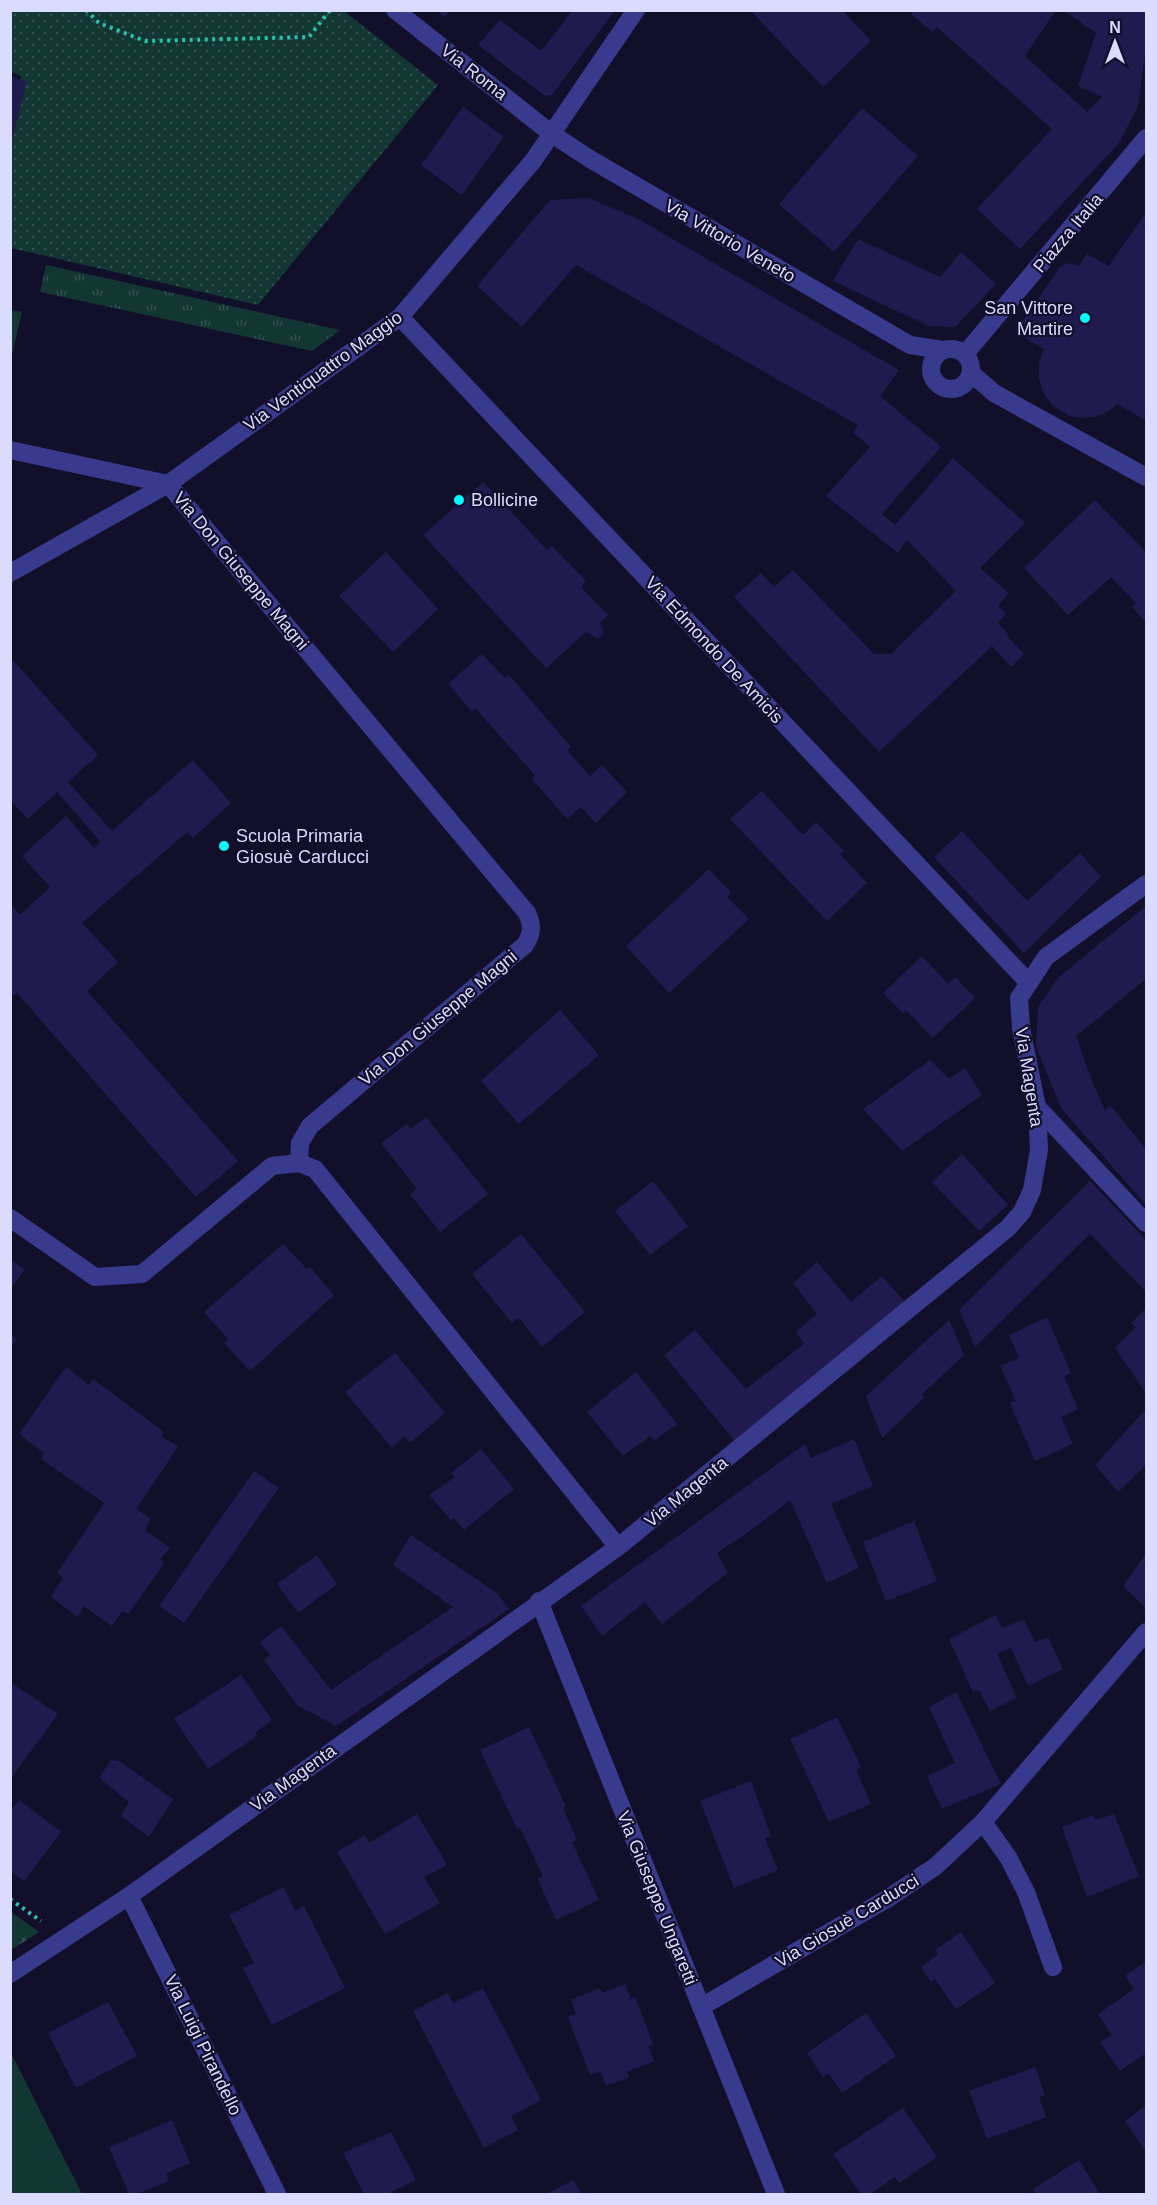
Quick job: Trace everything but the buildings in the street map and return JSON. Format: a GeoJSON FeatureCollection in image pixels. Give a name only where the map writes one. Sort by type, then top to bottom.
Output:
{"type":"FeatureCollection","features":[{"type":"Feature","properties":{"kind":"street","name":"Via Roma"},"geometry":{"type":"LineString","coordinates":[[396,10],[552,134]]}},
{"type":"Feature","properties":{"kind":"street","name":"Via Ventiquattro Maggio"},"geometry":{"type":"LineString","coordinates":[[10,573],[168,484],[400,318],[532,161],[636,10]]}},
{"type":"Feature","properties":{"kind":"street","name":"Via Vittorio Veneto"},"geometry":{"type":"LineString","coordinates":[[552,134],[590,159],[910,345],[942,350]]}},
{"type":"Feature","properties":{"kind":"street","name":"Piazza Italia"},"geometry":{"type":"LineString","coordinates":[[965,354],[1146,138]]}},
{"type":"Feature","properties":{"kind":"street","name":"Via Edmondo De Amicis"},"geometry":{"type":"LineString","coordinates":[[400,318],[1029,982]]}},
{"type":"Feature","properties":{"kind":"street","name":"Via Vittorio Veneto"},"geometry":{"type":"LineString","coordinates":[[910,345],[930,371]]}},
{"type":"Feature","properties":{"kind":"street"},"geometry":{"type":"LineString","coordinates":[[959,387],[969,379],[971,373],[969,360],[965,354],[954,349],[942,350],[933,358],[930,371],[940,387],[946,389],[959,387],[994,393]]}},
{"type":"Feature","properties":{"kind":"street"},"geometry":{"type":"LineString","coordinates":[[971,373],[994,393],[1146,477]]}},
{"type":"Feature","properties":{"kind":"street"},"geometry":{"type":"LineString","coordinates":[[10,450],[168,484]]}},
{"type":"Feature","properties":{"kind":"street","name":"Via Don Giuseppe Magni"},"geometry":{"type":"LineString","coordinates":[[168,484],[527,913],[531,921],[531,930],[525,945],[310,1126],[300,1143],[299,1163]]}},
{"type":"Feature","properties":{"kind":"street","name":"Via Magenta"},"geometry":{"type":"LineString","coordinates":[[10,1974],[129,1896],[618,1546],[1008,1228],[1022,1212],[1032,1190],[1039,1150],[1037,1107],[1021,1028],[1018,998],[1046,957],[1146,884]]}},
{"type":"Feature","properties":{"kind":"street"},"geometry":{"type":"LineString","coordinates":[[1037,1107],[1146,1223]]}},
{"type":"Feature","properties":{"kind":"street"},"geometry":{"type":"LineString","coordinates":[[10,1218],[95,1277],[142,1274],[272,1166],[299,1163],[315,1168],[618,1546]]}},
{"type":"Feature","properties":{"kind":"street","name":"Via Giuseppe Ungaretti"},"geometry":{"type":"LineString","coordinates":[[539,1601],[776,2194]]}},
{"type":"Feature","properties":{"kind":"street","name":"Via Giosuè Carducci"},"geometry":{"type":"LineString","coordinates":[[701,2007],[890,1898],[936,1866],[984,1822],[1146,1632]]}},
{"type":"Feature","properties":{"kind":"street"},"geometry":{"type":"LineString","coordinates":[[984,1822],[1008,1857],[1026,1892],[1053,1967]]}},
{"type":"Feature","properties":{"kind":"street","name":"Via Luigi Pirandello"},"geometry":{"type":"LineString","coordinates":[[129,1896],[277,2194]]}},
{"type":"Feature","properties":{"kind":"path"},"geometry":{"type":"LineString","coordinates":[[86,10],[99,23],[145,41],[309,37],[330,10]]}},
{"type":"Feature","properties":{"kind":"path"},"geometry":{"type":"LineString","coordinates":[[10,1899],[63,1938]]}},
{"type":"Feature","properties":{"kind":"green space"},"geometry":{"type":"Polygon","coordinates":[[[11,11],[344,11],[438,85],[258,305],[11,248],[11,123],[21,76],[11,72],[11,11]]]}},
{"type":"Feature","properties":{"kind":"green space"},"geometry":{"type":"Polygon","coordinates":[[[46,265],[340,330],[312,351],[40,292],[46,265]]]}},
{"type":"Feature","properties":{"kind":"green space"},"geometry":{"type":"Polygon","coordinates":[[[10,310],[22,312],[11,359],[10,310]]]}},
{"type":"Feature","properties":{"kind":"green space"},"geometry":{"type":"Polygon","coordinates":[[[11,1912],[39,1932],[11,1950],[11,1912]]]}},
{"type":"Feature","properties":{"kind":"green space"},"geometry":{"type":"Polygon","coordinates":[[[11,2053],[82,2194],[11,2194],[11,2053]]]}},
{"type":"Feature","properties":{"kind":"place","name":"San Vittore Martire"},"geometry":{"type":"Point","coordinates":[1085,318]}},
{"type":"Feature","properties":{"kind":"place","name":"Bollicine"},"geometry":{"type":"Point","coordinates":[459,500]}},
{"type":"Feature","properties":{"kind":"place","name":"Scuola Primaria Giosuè Carducci"},"geometry":{"type":"Point","coordinates":[224,846]}}]}
